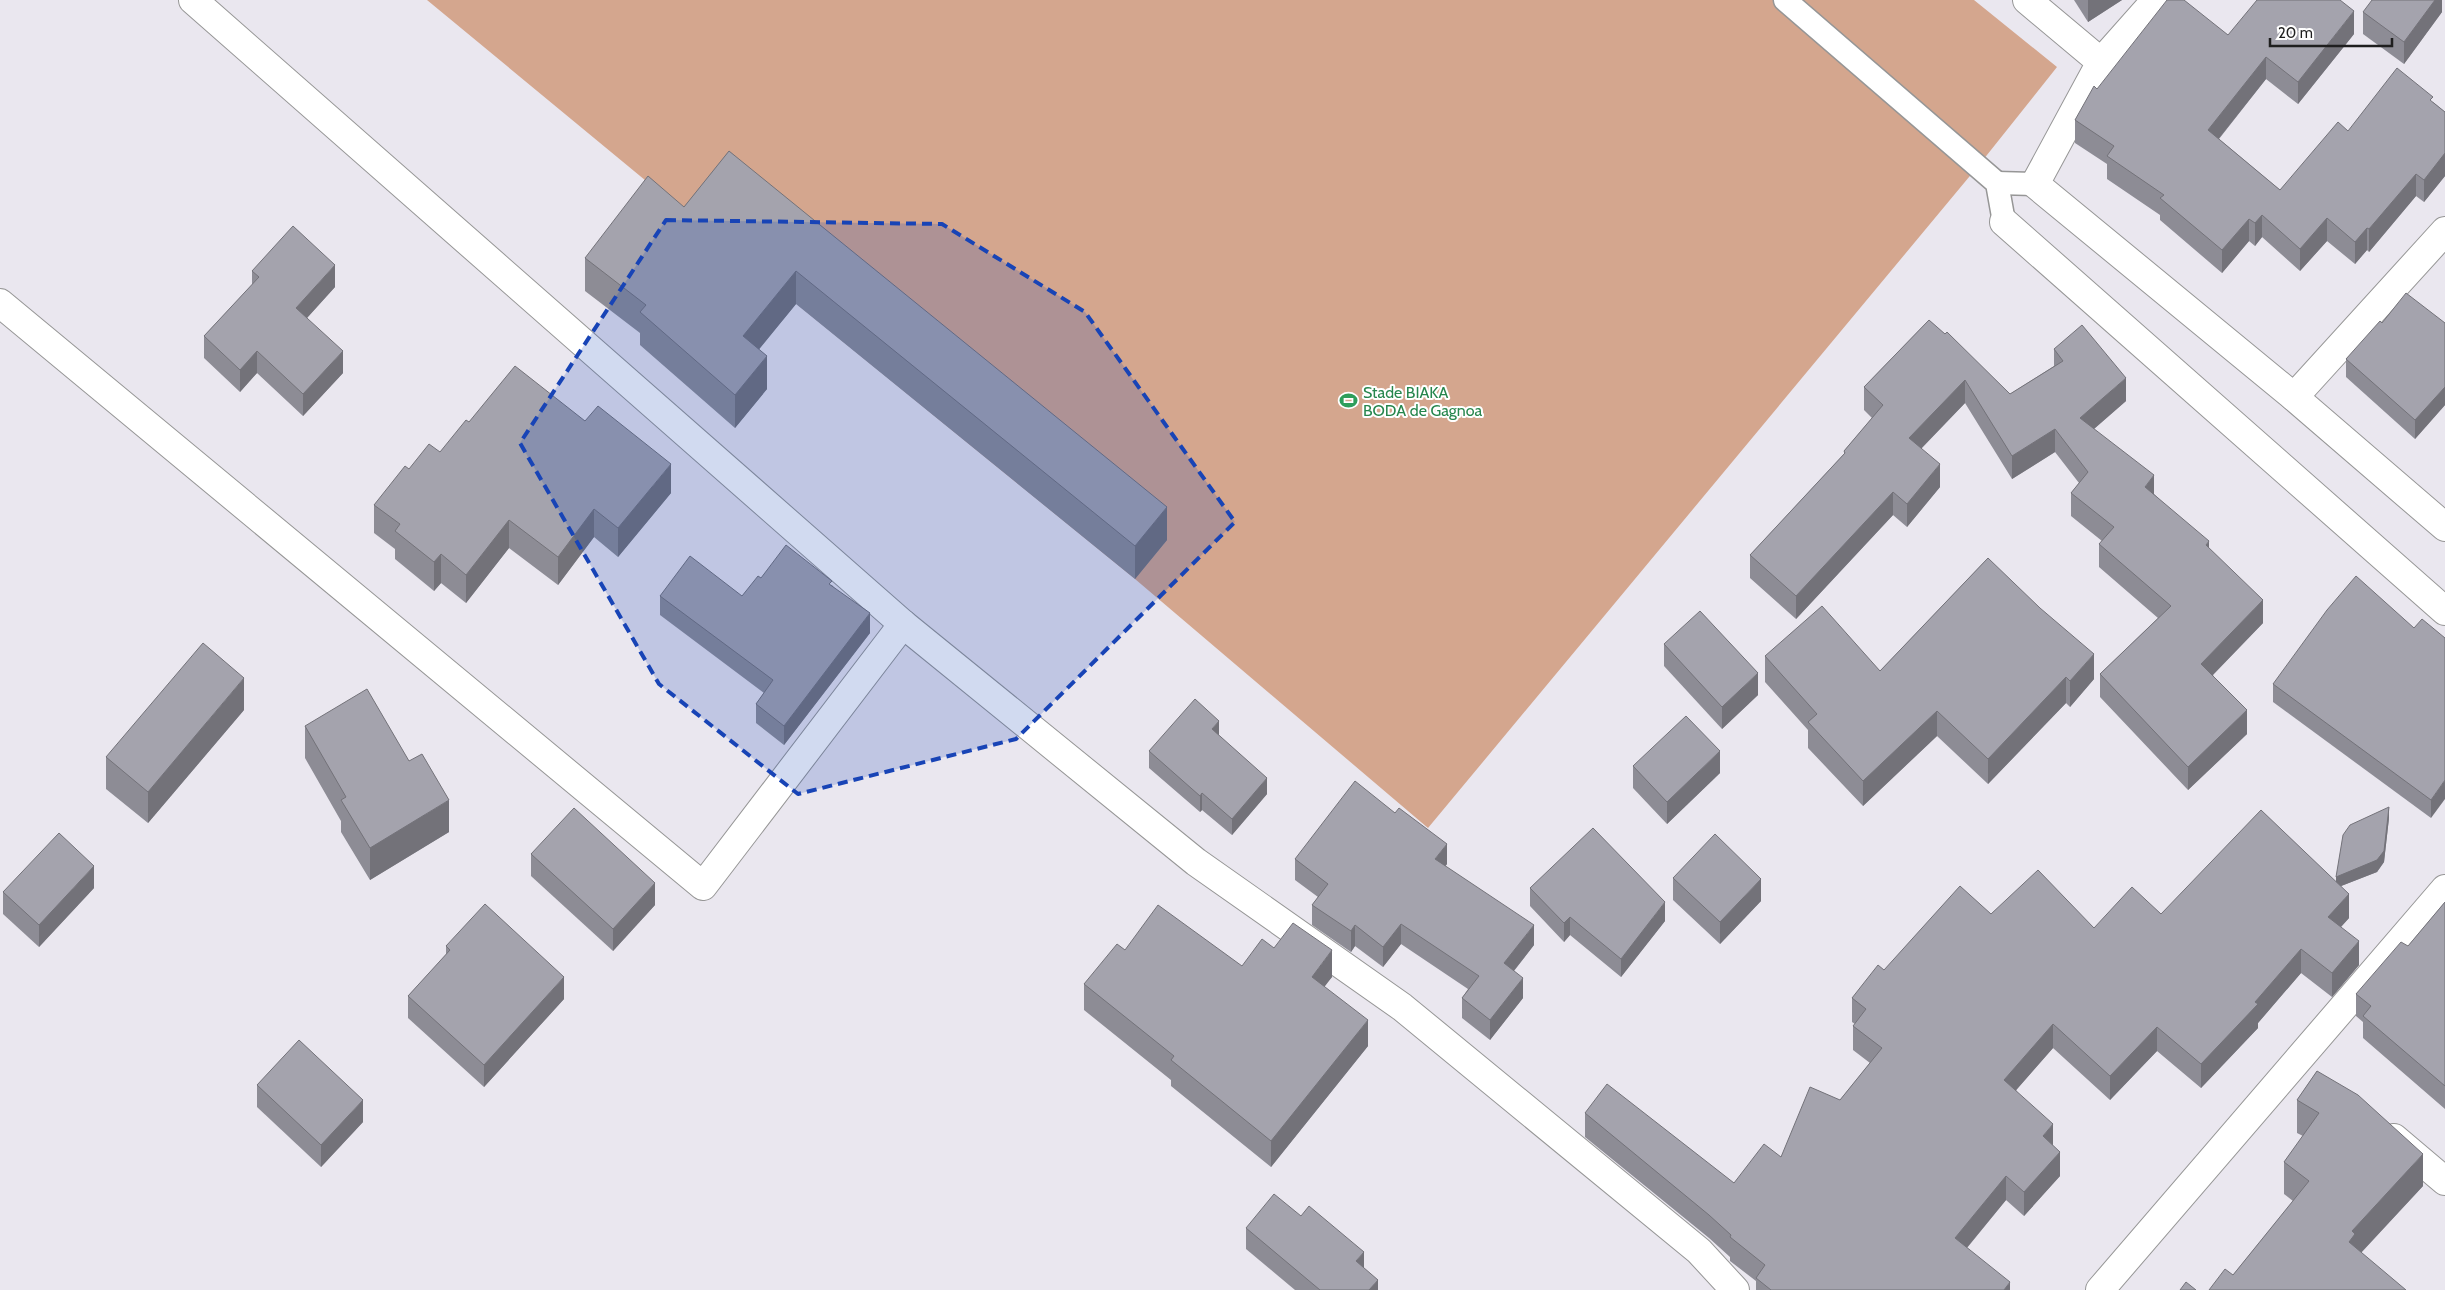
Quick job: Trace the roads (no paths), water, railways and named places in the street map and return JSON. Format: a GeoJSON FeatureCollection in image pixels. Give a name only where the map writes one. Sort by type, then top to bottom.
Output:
{"type":"FeatureCollection","features":[{"type":"Feature","properties":{"kind":"street"},"geometry":{"type":"LineString","coordinates":[[193,0],[903,624],[1196,862],[1402,1007],[1699,1251],[1735,1290]]}},
{"type":"Feature","properties":{"kind":"street"},"geometry":{"type":"LineString","coordinates":[[2027,0],[2101,62]]}},
{"type":"Feature","properties":{"kind":"street"},"geometry":{"type":"LineString","coordinates":[[2156,0],[2101,62],[2035,184],[2294,397],[2445,527]]}},
{"type":"Feature","properties":{"kind":"street"},"geometry":{"type":"LineString","coordinates":[[2004,222],[2445,612]]}},
{"type":"Feature","properties":{"kind":"street"},"geometry":{"type":"LineString","coordinates":[[2294,397],[2445,232]]}},
{"type":"Feature","properties":{"kind":"street"},"geometry":{"type":"LineString","coordinates":[[0,303],[704,886],[903,624]]}},
{"type":"Feature","properties":{"kind":"street"},"geometry":{"type":"LineString","coordinates":[[2100,1290],[2445,889]]}},
{"type":"Feature","properties":{"kind":"street"},"geometry":{"type":"LineString","coordinates":[[2300,1058],[2322,1076]]}},
{"type":"Feature","properties":{"kind":"street"},"geometry":{"type":"LineString","coordinates":[[2372,1119],[2445,1181]]}},
{"type":"Feature","properties":{"kind":"lane"},"geometry":{"type":"LineString","coordinates":[[1786,0],[1997,183],[2004,222]]}},
{"type":"Feature","properties":{"kind":"lane"},"geometry":{"type":"LineString","coordinates":[[1997,183],[2035,184]]}},
{"type":"Feature","properties":{"kind":"place","name":"Stade BIAKA BODA de Gagnoa"},"geometry":{"type":"Point","coordinates":[1349,401]}}]}
